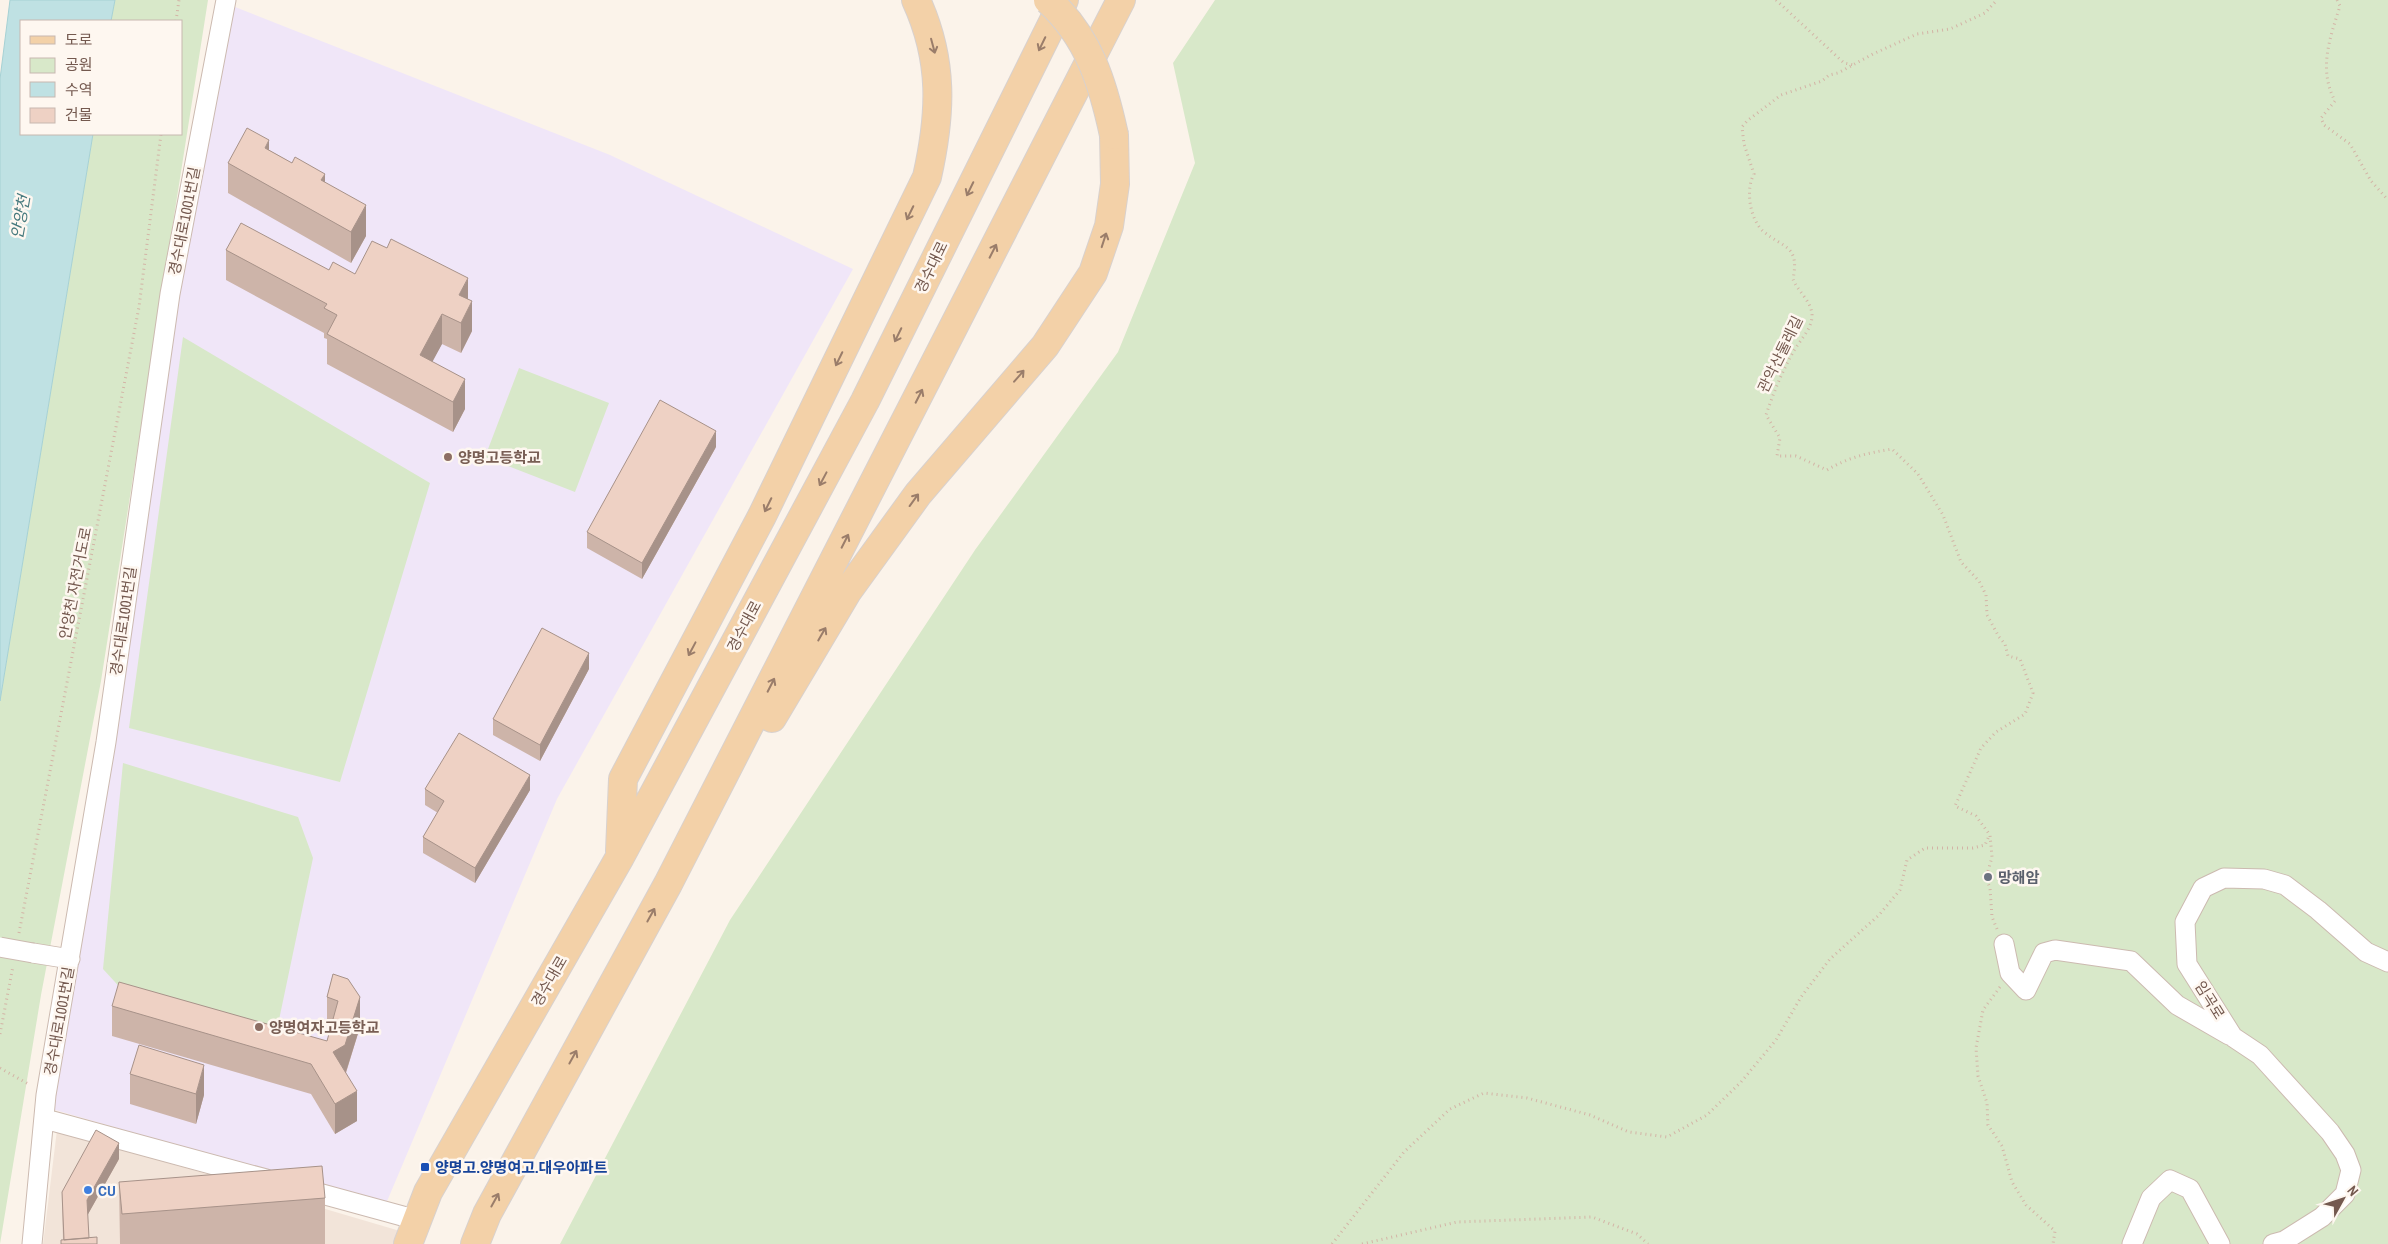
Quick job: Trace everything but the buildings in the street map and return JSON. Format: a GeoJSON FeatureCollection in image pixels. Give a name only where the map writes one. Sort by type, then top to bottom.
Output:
{"type":"FeatureCollection","features":[{"type":"Feature","properties":{"kind":"main road"},"geometry":{"type":"LineString","coordinates":[[620,857],[623,779],[762,516],[927,178],[936,134],[939,100],[935,55],[926,20],[916,0]]}},
{"type":"Feature","properties":{"kind":"main road"},"geometry":{"type":"LineString","coordinates":[[668,884],[790,690],[846,592],[918,494],[1045,346],[1093,273],[1108,226],[1115,184],[1114,135],[1104,89],[1088,51],[1048,0]]}},
{"type":"Feature","properties":{"kind":"main road","name":"경수대로"},"geometry":{"type":"LineString","coordinates":[[412,1232],[428,1192],[620,857],[865,401],[1064,0]]}},
{"type":"Feature","properties":{"kind":"main road"},"geometry":{"type":"LineString","coordinates":[[474,1244],[487,1214],[668,884],[1121,0]]}},
{"type":"Feature","properties":{"kind":"street","name":"경수대로1001번길"},"geometry":{"type":"LineString","coordinates":[[32,1244],[46,1095],[106,742],[170,294],[226,0]]}},
{"type":"Feature","properties":{"kind":"street","name":"임곡로"},"geometry":{"type":"LineString","coordinates":[[2273,1244],[2284,1241],[2322,1217],[2345,1194],[2351,1170],[2345,1154],[2330,1132],[2260,1055],[2233,1037],[2188,964],[2185,922],[2203,888],[2224,878],[2264,878],[2285,885],[2318,910],[2366,952],[2388,962]]}},
{"type":"Feature","properties":{"kind":"street"},"geometry":{"type":"LineString","coordinates":[[2001,939],[2010,973],[2026,990],[2044,953],[2055,950],[2132,961],[2177,1006],[2233,1037]]}},
{"type":"Feature","properties":{"kind":"street"},"geometry":{"type":"LineString","coordinates":[[16,952],[70,959]]}},
{"type":"Feature","properties":{"kind":"street"},"geometry":{"type":"LineString","coordinates":[[45,1119],[412,1232]]}},
{"type":"Feature","properties":{"kind":"street"},"geometry":{"type":"LineString","coordinates":[[2132,1244],[2151,1198],[2170,1180],[2190,1189],[2220,1244]]}},
{"type":"Feature","properties":{"kind":"path"},"geometry":{"type":"LineString","coordinates":[[176,20],[179,0]]}},
{"type":"Feature","properties":{"kind":"path"},"geometry":{"type":"LineString","coordinates":[[1776,0],[1844,63],[1855,65]]}},
{"type":"Feature","properties":{"kind":"path","name":"관악산둘레길"},"geometry":{"type":"LineString","coordinates":[[1990,835],[1976,816],[1955,806],[1981,748],[1996,732],[2025,714],[2033,693],[2020,659],[2008,656],[2005,644],[1987,615],[1986,595],[1979,581],[1961,562],[1943,515],[1918,474],[1892,450],[1864,453],[1843,460],[1827,470],[1796,456],[1777,456],[1780,438],[1766,415],[1776,384],[1807,331],[1812,317],[1811,310],[1793,279],[1796,268],[1787,246],[1765,233],[1757,225],[1750,206],[1750,181],[1754,174],[1744,144],[1742,127],[1781,95],[1822,81],[1829,75],[1838,73],[1873,54],[1917,34],[1950,29],[1986,13],[1997,0]]}},
{"type":"Feature","properties":{"kind":"path"},"geometry":{"type":"LineString","coordinates":[[2336,0],[2340,6],[2327,47],[2328,88],[2335,101],[2321,118],[2324,125],[2350,144],[2371,181],[2388,200]]}},
{"type":"Feature","properties":{"kind":"path","name":"안양천 자전거도로"},"geometry":{"type":"LineString","coordinates":[[18,937],[139,307],[161,135]]}},
{"type":"Feature","properties":{"kind":"path"},"geometry":{"type":"LineString","coordinates":[[1990,835],[1992,858],[1986,878],[1990,888],[1992,917],[2001,939]]}},
{"type":"Feature","properties":{"kind":"path"},"geometry":{"type":"LineString","coordinates":[[1332,1244],[1404,1152],[1450,1108],[1484,1093],[1527,1098],[1590,1115],[1629,1132],[1667,1137],[1707,1116],[1741,1082],[1776,1040],[1800,998],[1830,959],[1879,914],[1900,890],[1907,860],[1925,848],[1979,847],[1985,845],[1990,835]]}},
{"type":"Feature","properties":{"kind":"path"},"geometry":{"type":"LineString","coordinates":[[0,1034],[16,952]]}},
{"type":"Feature","properties":{"kind":"path"},"geometry":{"type":"LineString","coordinates":[[2010,973],[1983,1010],[1976,1048],[1978,1076],[1987,1103],[1988,1125],[2002,1146],[2012,1182],[2026,1205],[2055,1231],[2053,1244]]}},
{"type":"Feature","properties":{"kind":"path"},"geometry":{"type":"LineString","coordinates":[[0,1068],[46,1095]]}},
{"type":"Feature","properties":{"kind":"path"},"geometry":{"type":"LineString","coordinates":[[1362,1244],[1456,1222],[1592,1217],[1637,1234],[1648,1244]]}},
{"type":"Feature","properties":{"kind":"shaded area","name":"양명고등학교"},"geometry":{"type":"Polygon","coordinates":[[[225,3],[610,155],[853,269],[557,799],[385,1206],[45,1107],[225,3]]]}},
{"type":"Feature","properties":{"kind":"shaded area"},"geometry":{"type":"Polygon","coordinates":[[[57,1130],[400,1231],[395,1244],[43,1244],[57,1130]]]}},
{"type":"Feature","properties":{"kind":"green space"},"geometry":{"type":"Polygon","coordinates":[[[115,0],[208,0],[101,681],[41,995],[0,1244],[0,701],[93,135],[182,135],[182,20],[111,20],[115,0]]]}},
{"type":"Feature","properties":{"kind":"green space"},"geometry":{"type":"Polygon","coordinates":[[[1215,0],[2388,0],[2388,1244],[560,1244],[730,920],[975,550],[1118,352],[1195,163],[1173,63],[1215,0]]]}},
{"type":"Feature","properties":{"kind":"green space"},"geometry":{"type":"Polygon","coordinates":[[[183,337],[430,483],[340,782],[129,728],[183,337]]]}},
{"type":"Feature","properties":{"kind":"green space"},"geometry":{"type":"Polygon","coordinates":[[[519,368],[609,403],[575,492],[485,457],[519,368]]]}},
{"type":"Feature","properties":{"kind":"green space"},"geometry":{"type":"Polygon","coordinates":[[[123,763],[298,817],[313,858],[275,1039],[126,994],[103,969],[123,763]]]}},
{"type":"Feature","properties":{"kind":"water","name":"안양천"},"geometry":{"type":"Polygon","coordinates":[[[10,0],[115,0],[111,20],[20,20],[20,135],[93,135],[0,701],[0,79],[10,0]]]}},
{"type":"Feature","properties":{"kind":"place","name":"양명고등학교"},"geometry":{"type":"Point","coordinates":[448,457]}},
{"type":"Feature","properties":{"kind":"place","name":"망해암"},"geometry":{"type":"Point","coordinates":[1988,877]}},
{"type":"Feature","properties":{"kind":"place","name":"양명여자고등학교"},"geometry":{"type":"Point","coordinates":[259,1027]}},
{"type":"Feature","properties":{"kind":"place","name":"양명고.양명여고.대우아파트"},"geometry":{"type":"Point","coordinates":[425,1167]}},
{"type":"Feature","properties":{"kind":"place","name":"CU"},"geometry":{"type":"Point","coordinates":[88,1190]}}]}
